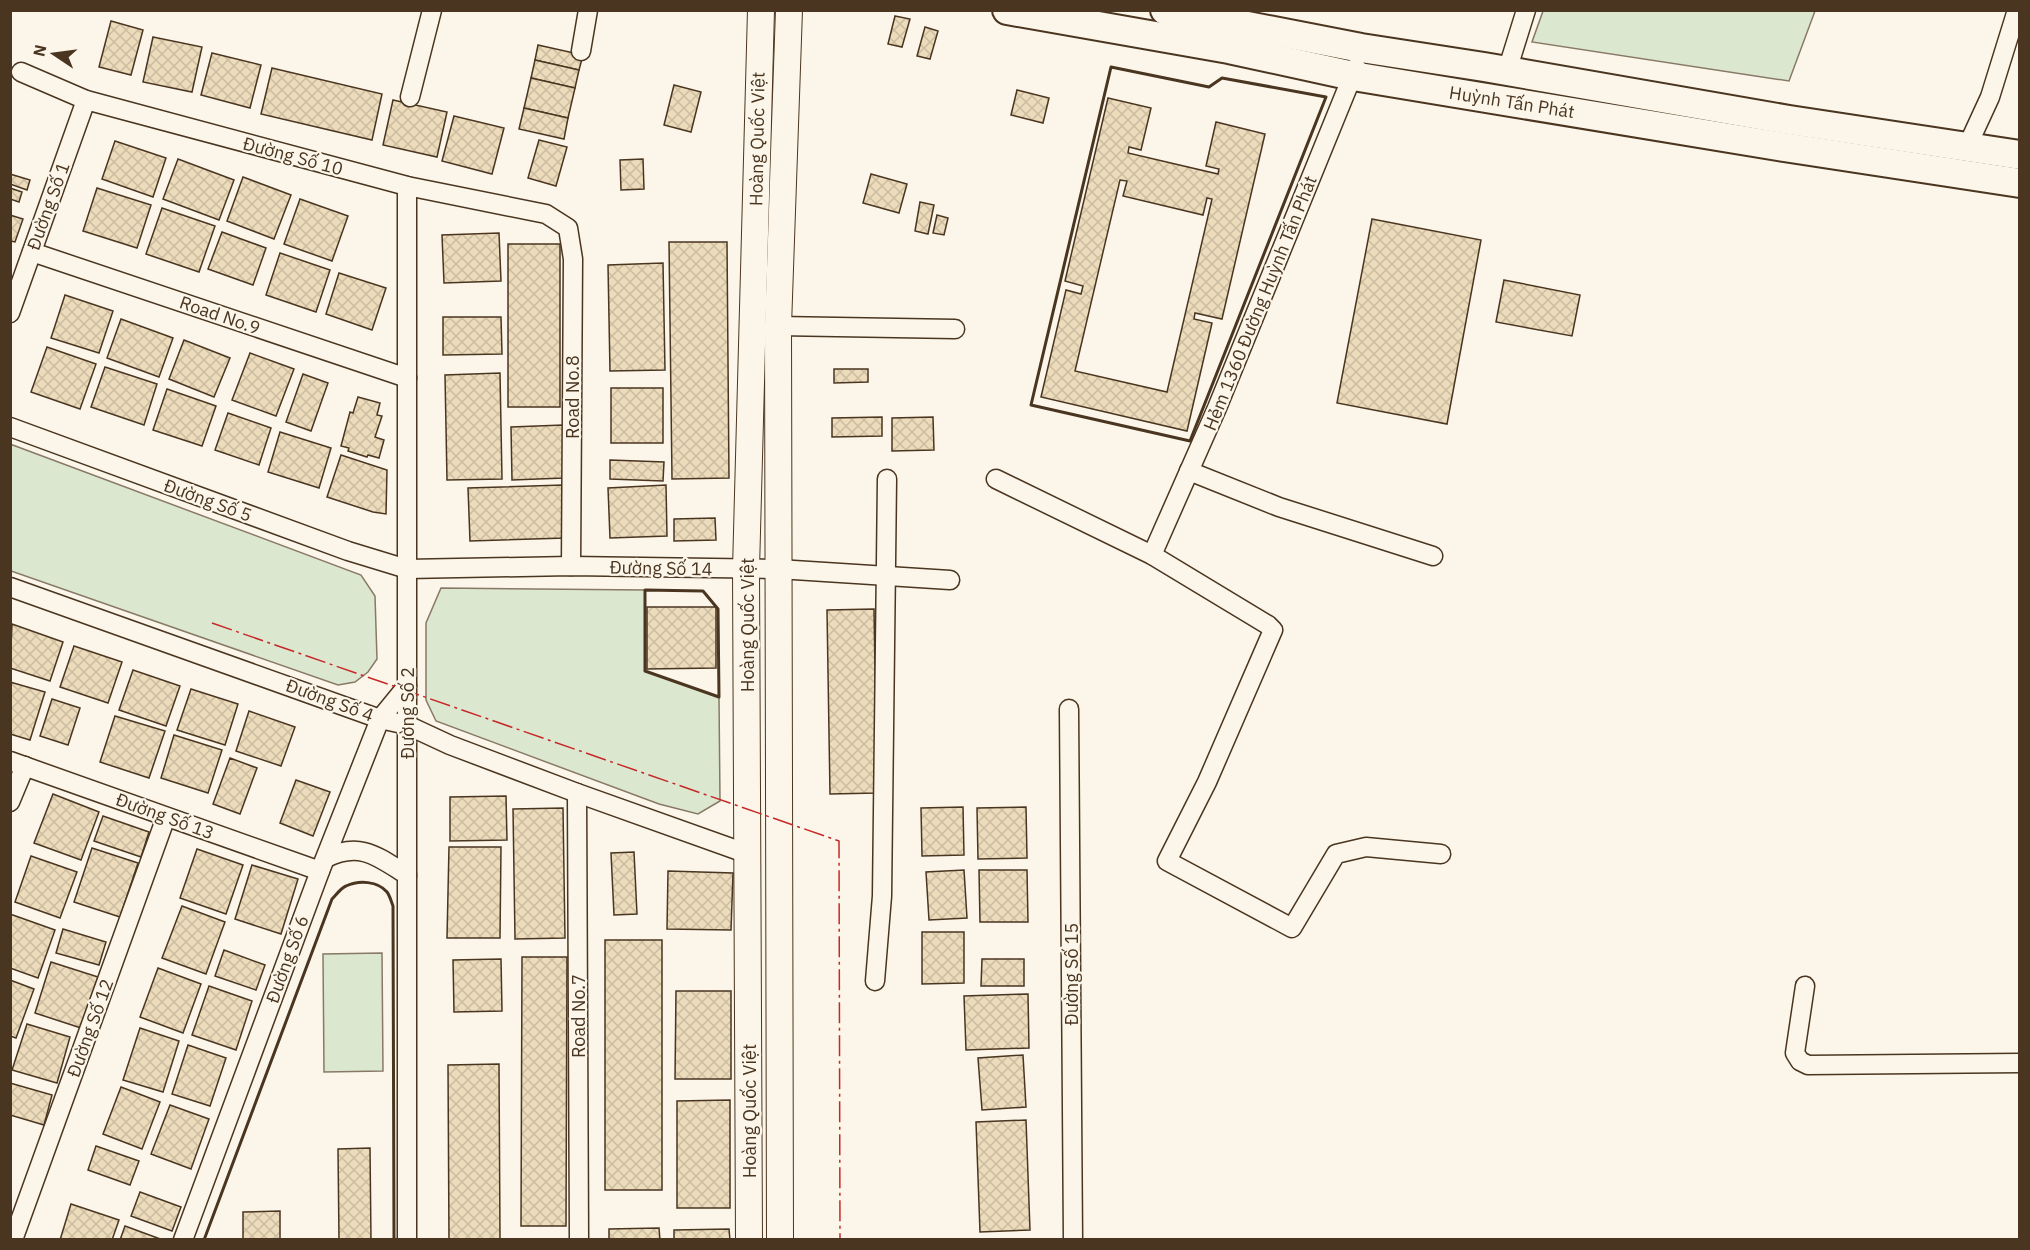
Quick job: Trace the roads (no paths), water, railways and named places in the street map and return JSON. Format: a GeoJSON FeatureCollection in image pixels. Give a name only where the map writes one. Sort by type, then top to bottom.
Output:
{"type":"FeatureCollection","features":[{"type":"Feature","properties":{"kind":"main road","name":"Hoàng Quốc Việt"},"geometry":{"type":"LineString","coordinates":[[749,1239],[746,569],[761,10]]}},
{"type":"Feature","properties":{"kind":"main road","name":"Hoàng Quốc Việt"},"geometry":{"type":"LineString","coordinates":[[780,1239],[778,326],[789,10]]}},
{"type":"Feature","properties":{"kind":"main road","name":"Huỳnh Tấn Phát"},"geometry":{"type":"LineString","coordinates":[[1007,10],[1229,49],[1353,76],[2019,183]]}},
{"type":"Feature","properties":{"kind":"main road","name":"Huỳnh Tấn Phát"},"geometry":{"type":"LineString","coordinates":[[1165,10],[1362,48],[1789,120],[2019,155]]}},
{"type":"Feature","properties":{"kind":"street"},"geometry":{"type":"LineString","coordinates":[[410,97],[432,10]]}},
{"type":"Feature","properties":{"kind":"street"},"geometry":{"type":"LineString","coordinates":[[581,51],[588,10]]}},
{"type":"Feature","properties":{"kind":"street"},"geometry":{"type":"LineString","coordinates":[[1507,71],[1526,10]]}},
{"type":"Feature","properties":{"kind":"street"},"geometry":{"type":"LineString","coordinates":[[1968,147],[1990,97],[2017,10]]}},
{"type":"Feature","properties":{"kind":"street","name":"Hẻm 1360 Đường Huỳnh Tấn Phát"},"geometry":{"type":"LineString","coordinates":[[1152,555],[1217,408],[1353,76],[1362,48]]}},
{"type":"Feature","properties":{"kind":"street","name":"Đường Số 10"},"geometry":{"type":"LineString","coordinates":[[21,72],[86,100],[407,186],[546,214],[568,228]]}},
{"type":"Feature","properties":{"kind":"street","name":"Đường Số 1"},"geometry":{"type":"LineString","coordinates":[[10,313],[86,100]]}},
{"type":"Feature","properties":{"kind":"street","name":"Đường Số 2"},"geometry":{"type":"LineString","coordinates":[[407,186],[407,1239]]}},
{"type":"Feature","properties":{"kind":"street","name":"Road No.8"},"geometry":{"type":"LineString","coordinates":[[568,228],[573,259],[571,566]]}},
{"type":"Feature","properties":{"kind":"street","name":"Road No.9"},"geometry":{"type":"LineString","coordinates":[[32,252],[407,378]]}},
{"type":"Feature","properties":{"kind":"street"},"geometry":{"type":"LineString","coordinates":[[778,326],[955,328]]}},
{"type":"Feature","properties":{"kind":"street","name":"Đường Số 5"},"geometry":{"type":"LineString","coordinates":[[10,427],[348,551],[407,569]]}},
{"type":"Feature","properties":{"kind":"street"},"geometry":{"type":"LineString","coordinates":[[1189,471],[1279,507],[1433,556]]}},
{"type":"Feature","properties":{"kind":"street"},"geometry":{"type":"LineString","coordinates":[[875,981],[882,896],[887,478]]}},
{"type":"Feature","properties":{"kind":"street"},"geometry":{"type":"LineString","coordinates":[[996,479],[1152,555],[1273,630],[1207,782],[1167,861],[1292,928],[1336,854],[1366,848],[1441,854]]}},
{"type":"Feature","properties":{"kind":"street","name":"Đường Số 14"},"geometry":{"type":"LineString","coordinates":[[407,569],[571,566],[746,569],[950,580]]}},
{"type":"Feature","properties":{"kind":"street","name":"Đường Số 4"},"geometry":{"type":"LineString","coordinates":[[10,587],[381,718],[407,725],[450,745],[748,854]]}},
{"type":"Feature","properties":{"kind":"street","name":"Đường Số 6"},"geometry":{"type":"LineString","coordinates":[[183,1239],[323,864],[381,718],[407,686]]}},
{"type":"Feature","properties":{"kind":"street","name":"Đường Số 15"},"geometry":{"type":"LineString","coordinates":[[1069,709],[1073,1239]]}},
{"type":"Feature","properties":{"kind":"street"},"geometry":{"type":"LineString","coordinates":[[10,802],[18,764]]}},
{"type":"Feature","properties":{"kind":"street","name":"Đường Số 13"},"geometry":{"type":"LineString","coordinates":[[18,764],[166,817],[323,864]]}},
{"type":"Feature","properties":{"kind":"street","name":"Road No.7"},"geometry":{"type":"LineString","coordinates":[[577,793],[579,1239]]}},
{"type":"Feature","properties":{"kind":"street","name":"Đường Số 12"},"geometry":{"type":"LineString","coordinates":[[13,1239],[166,817]]}},
{"type":"Feature","properties":{"kind":"street"},"geometry":{"type":"LineString","coordinates":[[323,864],[340,851],[353,850],[371,853],[407,875]]}},
{"type":"Feature","properties":{"kind":"street"},"geometry":{"type":"LineString","coordinates":[[1805,986],[1795,1053],[1800,1061],[1808,1065],[2019,1063]]}}]}
